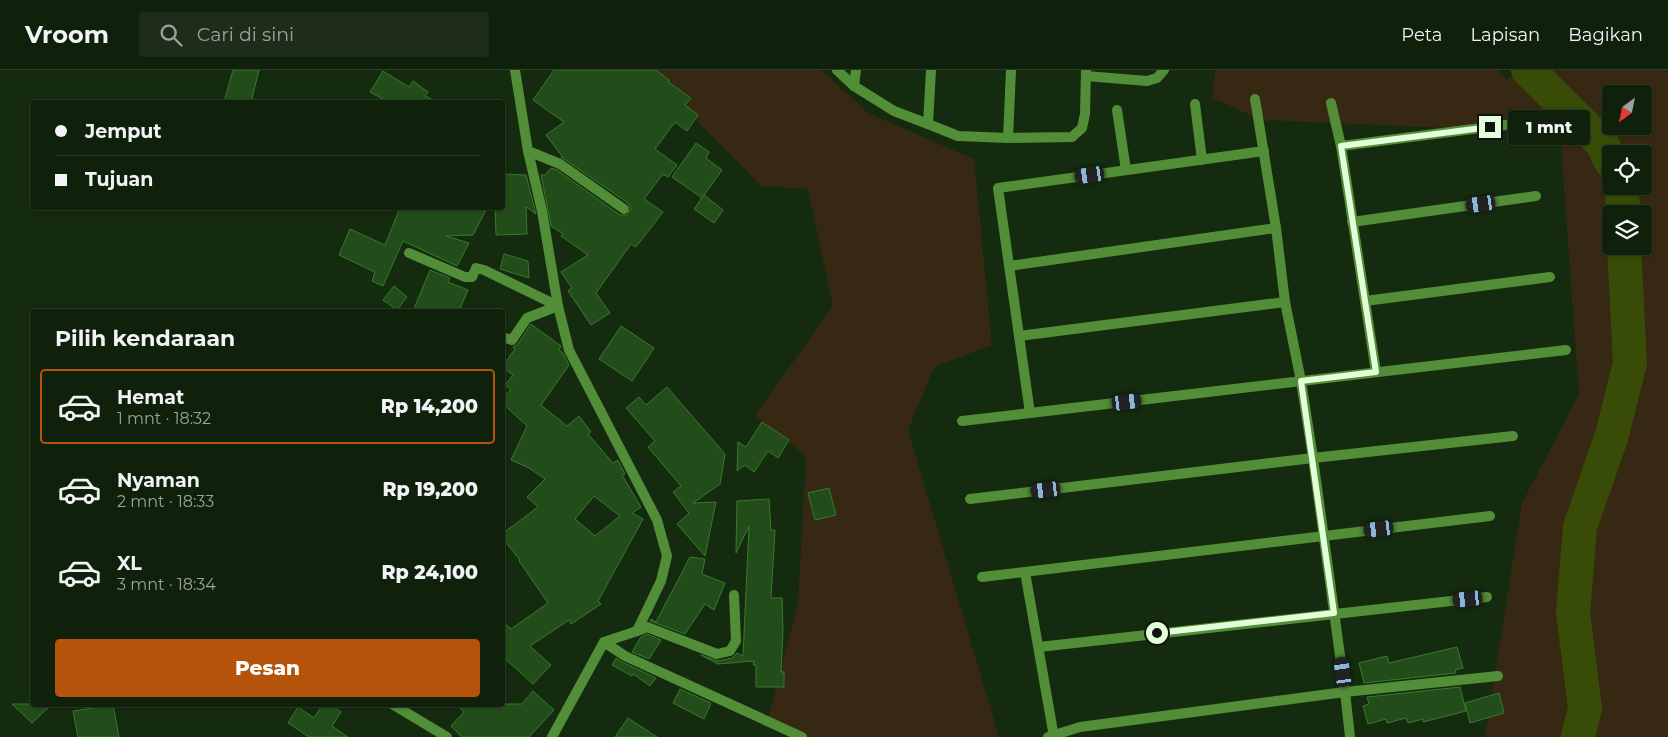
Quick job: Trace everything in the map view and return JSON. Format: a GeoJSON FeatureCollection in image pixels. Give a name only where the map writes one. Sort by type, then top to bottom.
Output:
{"type":"FeatureCollection","features":[{"type":"Feature","properties":{"kind":"street"},"geometry":{"type":"LineString","coordinates":[[515,70],[528,151],[542,212],[558,306],[568,350],[657,520],[667,556],[661,581],[637,631]]}},
{"type":"Feature","properties":{"kind":"street"},"geometry":{"type":"LineString","coordinates":[[837,70],[854,86],[894,111],[958,136],[1008,138],[1072,137],[1082,128],[1085,114],[1086,73],[1147,81],[1157,78],[1164,70]]}},
{"type":"Feature","properties":{"kind":"street"},"geometry":{"type":"LineString","coordinates":[[854,86],[856,70]]}},
{"type":"Feature","properties":{"kind":"street"},"geometry":{"type":"LineString","coordinates":[[928,124],[931,70]]}},
{"type":"Feature","properties":{"kind":"street"},"geometry":{"type":"LineString","coordinates":[[1008,138],[1011,70]]}},
{"type":"Feature","properties":{"kind":"street"},"geometry":{"type":"LineString","coordinates":[[1255,98],[1286,302],[1313,458],[1346,692],[1350,737]]}},
{"type":"Feature","properties":{"kind":"street"},"geometry":{"type":"LineString","coordinates":[[1331,103],[1341,146],[1376,372]]}},
{"type":"Feature","properties":{"kind":"street"},"geometry":{"type":"LineString","coordinates":[[1195,104],[1202,160]]}},
{"type":"Feature","properties":{"kind":"street"},"geometry":{"type":"LineString","coordinates":[[1117,110],[1126,170]]}},
{"type":"Feature","properties":{"kind":"street"},"geometry":{"type":"LineString","coordinates":[[1341,146],[1528,122]]}},
{"type":"Feature","properties":{"kind":"street"},"geometry":{"type":"LineString","coordinates":[[528,151],[560,164],[624,209]]}},
{"type":"Feature","properties":{"kind":"street"},"geometry":{"type":"LineString","coordinates":[[1030,413],[998,188],[1264,151]]}},
{"type":"Feature","properties":{"kind":"street"},"geometry":{"type":"LineString","coordinates":[[1352,222],[1536,196]]}},
{"type":"Feature","properties":{"kind":"street"},"geometry":{"type":"LineString","coordinates":[[1009,266],[1276,228]]}},
{"type":"Feature","properties":{"kind":"street"},"geometry":{"type":"LineString","coordinates":[[409,253],[465,277],[472,277],[476,268],[484,270],[558,306]]}},
{"type":"Feature","properties":{"kind":"street"},"geometry":{"type":"LineString","coordinates":[[1365,301],[1550,277]]}},
{"type":"Feature","properties":{"kind":"street"},"geometry":{"type":"LineString","coordinates":[[1019,336],[1286,302]]}},
{"type":"Feature","properties":{"kind":"street"},"geometry":{"type":"LineString","coordinates":[[505,338],[512,340],[527,318],[558,306]]}},
{"type":"Feature","properties":{"kind":"street"},"geometry":{"type":"LineString","coordinates":[[962,421],[1566,350]]}},
{"type":"Feature","properties":{"kind":"street"},"geometry":{"type":"LineString","coordinates":[[970,499],[1514,436]]}},
{"type":"Feature","properties":{"kind":"street"},"geometry":{"type":"LineString","coordinates":[[982,577],[1490,516]]}},
{"type":"Feature","properties":{"kind":"street"},"geometry":{"type":"LineString","coordinates":[[1025,572],[1039,647],[1052,736],[1080,727],[1346,692],[1498,676]]}},
{"type":"Feature","properties":{"kind":"street"},"geometry":{"type":"LineString","coordinates":[[552,737],[604,642],[647,627],[717,654],[730,651],[736,642],[734,595]]}},
{"type":"Feature","properties":{"kind":"street"},"geometry":{"type":"LineString","coordinates":[[1039,647],[1487,597]]}},
{"type":"Feature","properties":{"kind":"street"},"geometry":{"type":"LineString","coordinates":[[604,642],[625,656],[802,737]]}},
{"type":"Feature","properties":{"kind":"street"},"geometry":{"type":"LineString","coordinates":[[397,707],[447,737]]}},
{"type":"Feature","properties":{"kind":"shaded area"},"geometry":{"type":"Polygon","coordinates":[[[646,70],[821,70],[868,113],[974,159],[992,345],[934,367],[908,430],[999,737],[794,737],[766,726],[798,603],[806,456],[755,415],[833,306],[808,189],[761,186],[646,70]]]}},
{"type":"Feature","properties":{"kind":"shaded area"},"geometry":{"type":"Polygon","coordinates":[[[1215,70],[1498,70],[1507,80],[1514,70],[1668,70],[1668,737],[1485,737],[1522,503],[1579,394],[1560,133],[1262,120],[1212,98],[1215,70]]]}},
{"type":"Feature","properties":{"kind":"building"},"geometry":{"type":"Polygon","coordinates":[[[233,70],[259,70],[252,100],[225,100],[233,70]]]}},
{"type":"Feature","properties":{"kind":"building"},"geometry":{"type":"Polygon","coordinates":[[[554,70],[656,70],[669,80],[668,82],[691,98],[685,105],[698,115],[687,131],[675,122],[655,149],[677,165],[668,177],[663,174],[644,199],[663,212],[636,247],[631,244],[596,293],[610,313],[591,325],[568,291],[572,288],[561,272],[588,255],[561,236],[563,234],[551,226],[541,175],[545,175],[551,168],[557,170],[620,215],[627,215],[631,209],[628,203],[561,157],[546,135],[564,122],[533,100],[554,70]]]}},
{"type":"Feature","properties":{"kind":"building"},"geometry":{"type":"Polygon","coordinates":[[[383,71],[409,87],[413,81],[428,92],[425,96],[433,100],[384,100],[370,92],[383,71]]]}},
{"type":"Feature","properties":{"kind":"building"},"geometry":{"type":"Polygon","coordinates":[[[696,143],[709,152],[706,158],[722,170],[702,198],[672,177],[696,143]]]}},
{"type":"Feature","properties":{"kind":"building"},"geometry":{"type":"Polygon","coordinates":[[[505,174],[526,175],[536,214],[526,207],[527,234],[496,235],[495,210],[505,210],[505,174]]]}},
{"type":"Feature","properties":{"kind":"building"},"geometry":{"type":"Polygon","coordinates":[[[704,195],[723,210],[714,223],[694,209],[704,195]]]}},
{"type":"Feature","properties":{"kind":"building"},"geometry":{"type":"Polygon","coordinates":[[[399,210],[486,210],[473,235],[446,236],[469,243],[457,266],[403,241],[383,286],[372,281],[375,272],[339,255],[350,229],[385,245],[399,210]]]}},
{"type":"Feature","properties":{"kind":"building"},"geometry":{"type":"Polygon","coordinates":[[[504,254],[528,261],[529,278],[500,269],[504,254]]]}},
{"type":"Feature","properties":{"kind":"building"},"geometry":{"type":"Polygon","coordinates":[[[430,270],[450,278],[448,282],[468,290],[460,309],[414,309],[430,270]]]}},
{"type":"Feature","properties":{"kind":"building"},"geometry":{"type":"Polygon","coordinates":[[[394,286],[407,297],[398,309],[383,300],[394,286]]]}},
{"type":"Feature","properties":{"kind":"building"},"geometry":{"type":"Polygon","coordinates":[[[531,324],[561,346],[559,350],[563,353],[569,365],[541,405],[567,426],[579,416],[591,432],[588,434],[613,463],[618,460],[625,474],[622,475],[641,507],[632,513],[643,519],[598,601],[601,604],[571,624],[569,620],[530,646],[551,665],[533,684],[505,659],[505,624],[511,629],[548,603],[520,560],[505,542],[505,532],[538,507],[527,497],[545,479],[529,468],[511,460],[527,426],[505,406],[505,395],[511,390],[505,385],[513,375],[505,369],[505,363],[515,349],[513,347],[518,344],[531,324]],[[594,496],[575,519],[595,536],[620,516],[594,496]]]}},
{"type":"Feature","properties":{"kind":"building"},"geometry":{"type":"Polygon","coordinates":[[[621,326],[654,348],[632,381],[599,359],[621,326]]]}},
{"type":"Feature","properties":{"kind":"building"},"geometry":{"type":"Polygon","coordinates":[[[667,387],[725,454],[720,484],[693,503],[716,502],[705,556],[677,524],[689,513],[673,492],[681,486],[648,447],[655,441],[626,408],[639,397],[646,405],[667,387]]]}},
{"type":"Feature","properties":{"kind":"building"},"geometry":{"type":"Polygon","coordinates":[[[762,422],[789,440],[778,458],[768,451],[754,472],[745,465],[737,471],[738,442],[746,447],[762,422]]]}},
{"type":"Feature","properties":{"kind":"building"},"geometry":{"type":"Polygon","coordinates":[[[829,488],[836,515],[815,520],[808,493],[829,488]]]}},
{"type":"Feature","properties":{"kind":"building"},"geometry":{"type":"Polygon","coordinates":[[[769,499],[771,530],[775,530],[771,598],[782,598],[781,672],[784,672],[784,687],[756,687],[756,665],[753,665],[754,661],[718,664],[701,655],[718,661],[732,658],[737,653],[743,656],[749,526],[736,553],[737,501],[769,499]]]}},
{"type":"Feature","properties":{"kind":"building"},"geometry":{"type":"Polygon","coordinates":[[[690,557],[705,559],[702,574],[725,583],[714,610],[705,604],[685,634],[650,621],[651,619],[656,622],[690,557]]]}},
{"type":"Feature","properties":{"kind":"building"},"geometry":{"type":"Polygon","coordinates":[[[647,634],[661,640],[649,659],[632,652],[641,637],[647,634]]]}},
{"type":"Feature","properties":{"kind":"building"},"geometry":{"type":"Polygon","coordinates":[[[1457,647],[1463,668],[1455,670],[1456,673],[1364,683],[1359,663],[1387,656],[1389,663],[1457,647]]]}},
{"type":"Feature","properties":{"kind":"building"},"geometry":{"type":"Polygon","coordinates":[[[616,658],[656,678],[650,686],[633,674],[632,676],[612,665],[616,658]]]}},
{"type":"Feature","properties":{"kind":"building"},"geometry":{"type":"Polygon","coordinates":[[[1460,687],[1466,711],[1423,722],[1423,719],[1408,723],[1406,718],[1387,723],[1386,719],[1368,724],[1363,706],[1369,704],[1367,697],[1460,687]]]}},
{"type":"Feature","properties":{"kind":"building"},"geometry":{"type":"Polygon","coordinates":[[[680,689],[711,703],[704,719],[673,703],[680,689]]]}},
{"type":"Feature","properties":{"kind":"building"},"geometry":{"type":"Polygon","coordinates":[[[533,691],[554,710],[529,737],[462,737],[451,726],[464,712],[459,707],[505,707],[505,704],[522,704],[533,691]]]}},
{"type":"Feature","properties":{"kind":"building"},"geometry":{"type":"Polygon","coordinates":[[[1499,693],[1504,713],[1470,723],[1465,703],[1499,693]]]}},
{"type":"Feature","properties":{"kind":"building"},"geometry":{"type":"Polygon","coordinates":[[[12,704],[30,704],[30,707],[49,707],[32,723],[12,704]]]}},
{"type":"Feature","properties":{"kind":"building"},"geometry":{"type":"Polygon","coordinates":[[[113,707],[119,737],[78,737],[73,711],[113,707]]]}},
{"type":"Feature","properties":{"kind":"building"},"geometry":{"type":"Polygon","coordinates":[[[298,707],[314,718],[321,707],[334,707],[341,712],[332,726],[348,737],[309,737],[288,723],[298,707]]]}},
{"type":"Feature","properties":{"kind":"building"},"geometry":{"type":"Polygon","coordinates":[[[628,718],[657,737],[615,737],[628,718]]]}},
{"type":"Feature","properties":{"kind":"waterway"},"geometry":{"type":"LineString","coordinates":[[1528,70],[1603,145]]}},
{"type":"Feature","properties":{"kind":"waterway"},"geometry":{"type":"LineString","coordinates":[[1622,195],[1623,205]]}},
{"type":"Feature","properties":{"kind":"waterway"},"geometry":{"type":"LineString","coordinates":[[1578,737],[1585,708],[1573,613],[1580,527],[1612,435],[1630,363],[1624,255]]}},
{"type":"Feature","properties":{"kind":"route"},"geometry":{"type":"LineString","coordinates":[[1157,633],[1334,613],[1301,381],[1376,372],[1341,146],[1490,127]]}}]}
